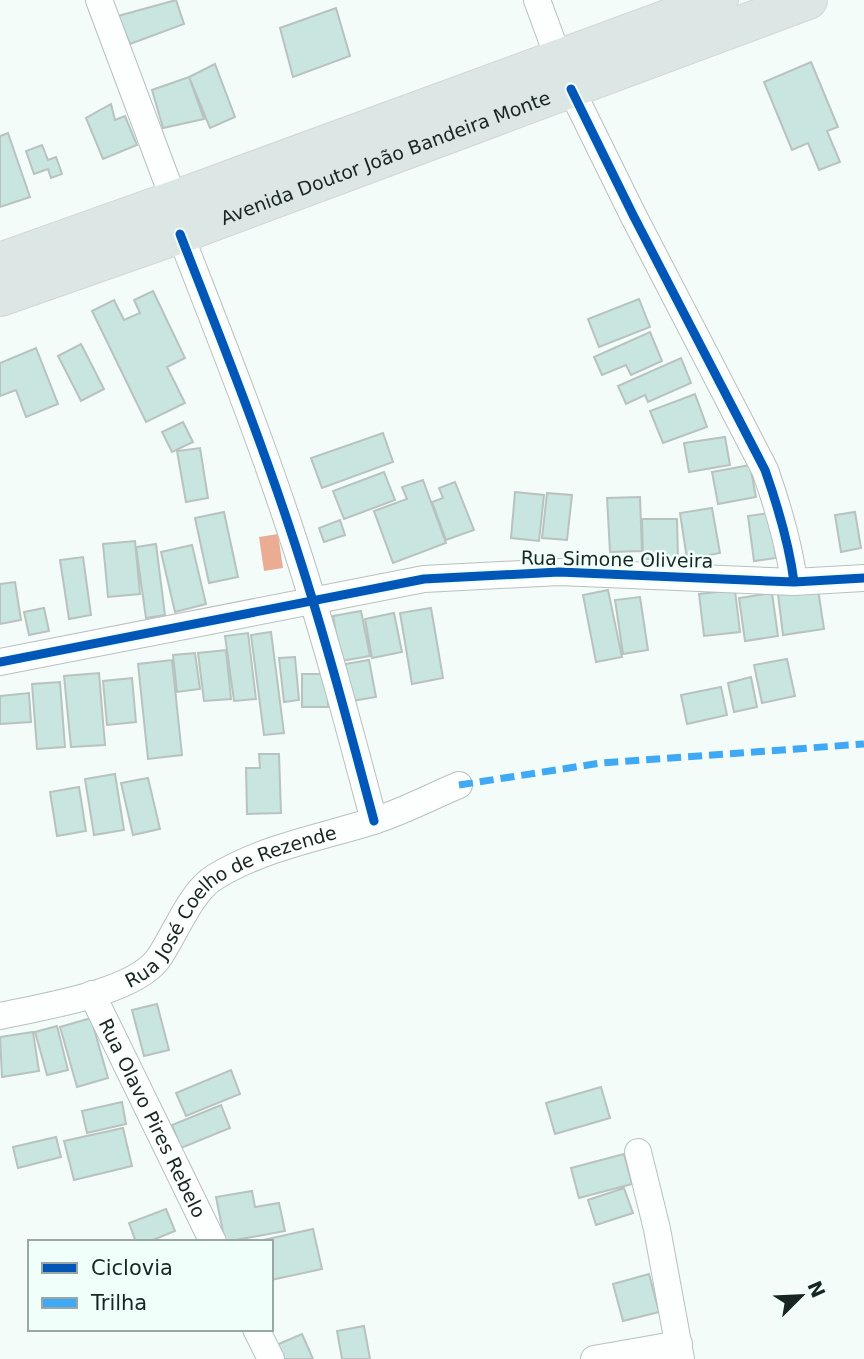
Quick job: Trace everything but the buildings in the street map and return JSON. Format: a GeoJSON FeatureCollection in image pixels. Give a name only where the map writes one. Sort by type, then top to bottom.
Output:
{"type":"FeatureCollection","features":[{"type":"Feature","properties":{"kind":"main road","name":"Avenida Doutor João Bandeira Monte"},"geometry":{"type":"LineString","coordinates":[[565,74],[719,0]]}},
{"type":"Feature","properties":{"kind":"main road","name":"Avenida Doutor João Bandeira Monte"},"geometry":{"type":"LineString","coordinates":[[0,297],[177,217],[565,74],[808,0]]}},
{"type":"Feature","properties":{"kind":"main road","name":"Avenida Doutor João Bandeira Monte"},"geometry":{"type":"LineString","coordinates":[[0,262],[177,217]]}},
{"type":"Feature","properties":{"kind":"street"},"geometry":{"type":"LineString","coordinates":[[99,0],[266,457],[313,601],[374,821]]}},
{"type":"Feature","properties":{"kind":"street"},"geometry":{"type":"LineString","coordinates":[[537,0],[565,74],[633,215],[765,470],[790,551],[794,582]]}},
{"type":"Feature","properties":{"kind":"street","name":"Rua Simone Oliveira"},"geometry":{"type":"LineString","coordinates":[[0,662],[424,579],[559,572],[794,582],[864,578]]}},
{"type":"Feature","properties":{"kind":"street","name":"Rua José Coelho de Rezende"},"geometry":{"type":"LineString","coordinates":[[0,1016],[92,994],[135,980],[156,962],[192,902],[211,879],[239,863],[374,821],[459,785]]}},
{"type":"Feature","properties":{"kind":"street","name":"Rua Olavo Pires Rebelo"},"geometry":{"type":"LineString","coordinates":[[92,994],[212,1240]]}},
{"type":"Feature","properties":{"kind":"street"},"geometry":{"type":"LineString","coordinates":[[594,1359],[680,1351],[657,1229],[638,1152]]}},
{"type":"Feature","properties":{"kind":"street"},"geometry":{"type":"LineString","coordinates":[[257,1331],[271,1359]]}},
{"type":"Feature","properties":{"kind":"shaded area"},"geometry":{"type":"Polygon","coordinates":[[[278,534],[283,568],[264,571],[259,537],[278,534]]]}},
{"type":"Feature","properties":{"kind":"marked path"},"geometry":{"type":"LineString","coordinates":[[459,785],[601,763],[864,744]]}},
{"type":"Feature","properties":{"kind":"cycle path"},"geometry":{"type":"LineString","coordinates":[[571,89],[765,470],[782,525],[794,582]]}},
{"type":"Feature","properties":{"kind":"cycle path"},"geometry":{"type":"LineString","coordinates":[[180,234],[251,418],[290,529],[324,638],[374,821]]}},
{"type":"Feature","properties":{"kind":"cycle path"},"geometry":{"type":"LineString","coordinates":[[0,662],[424,579],[559,572],[794,582],[864,578]]}}]}
